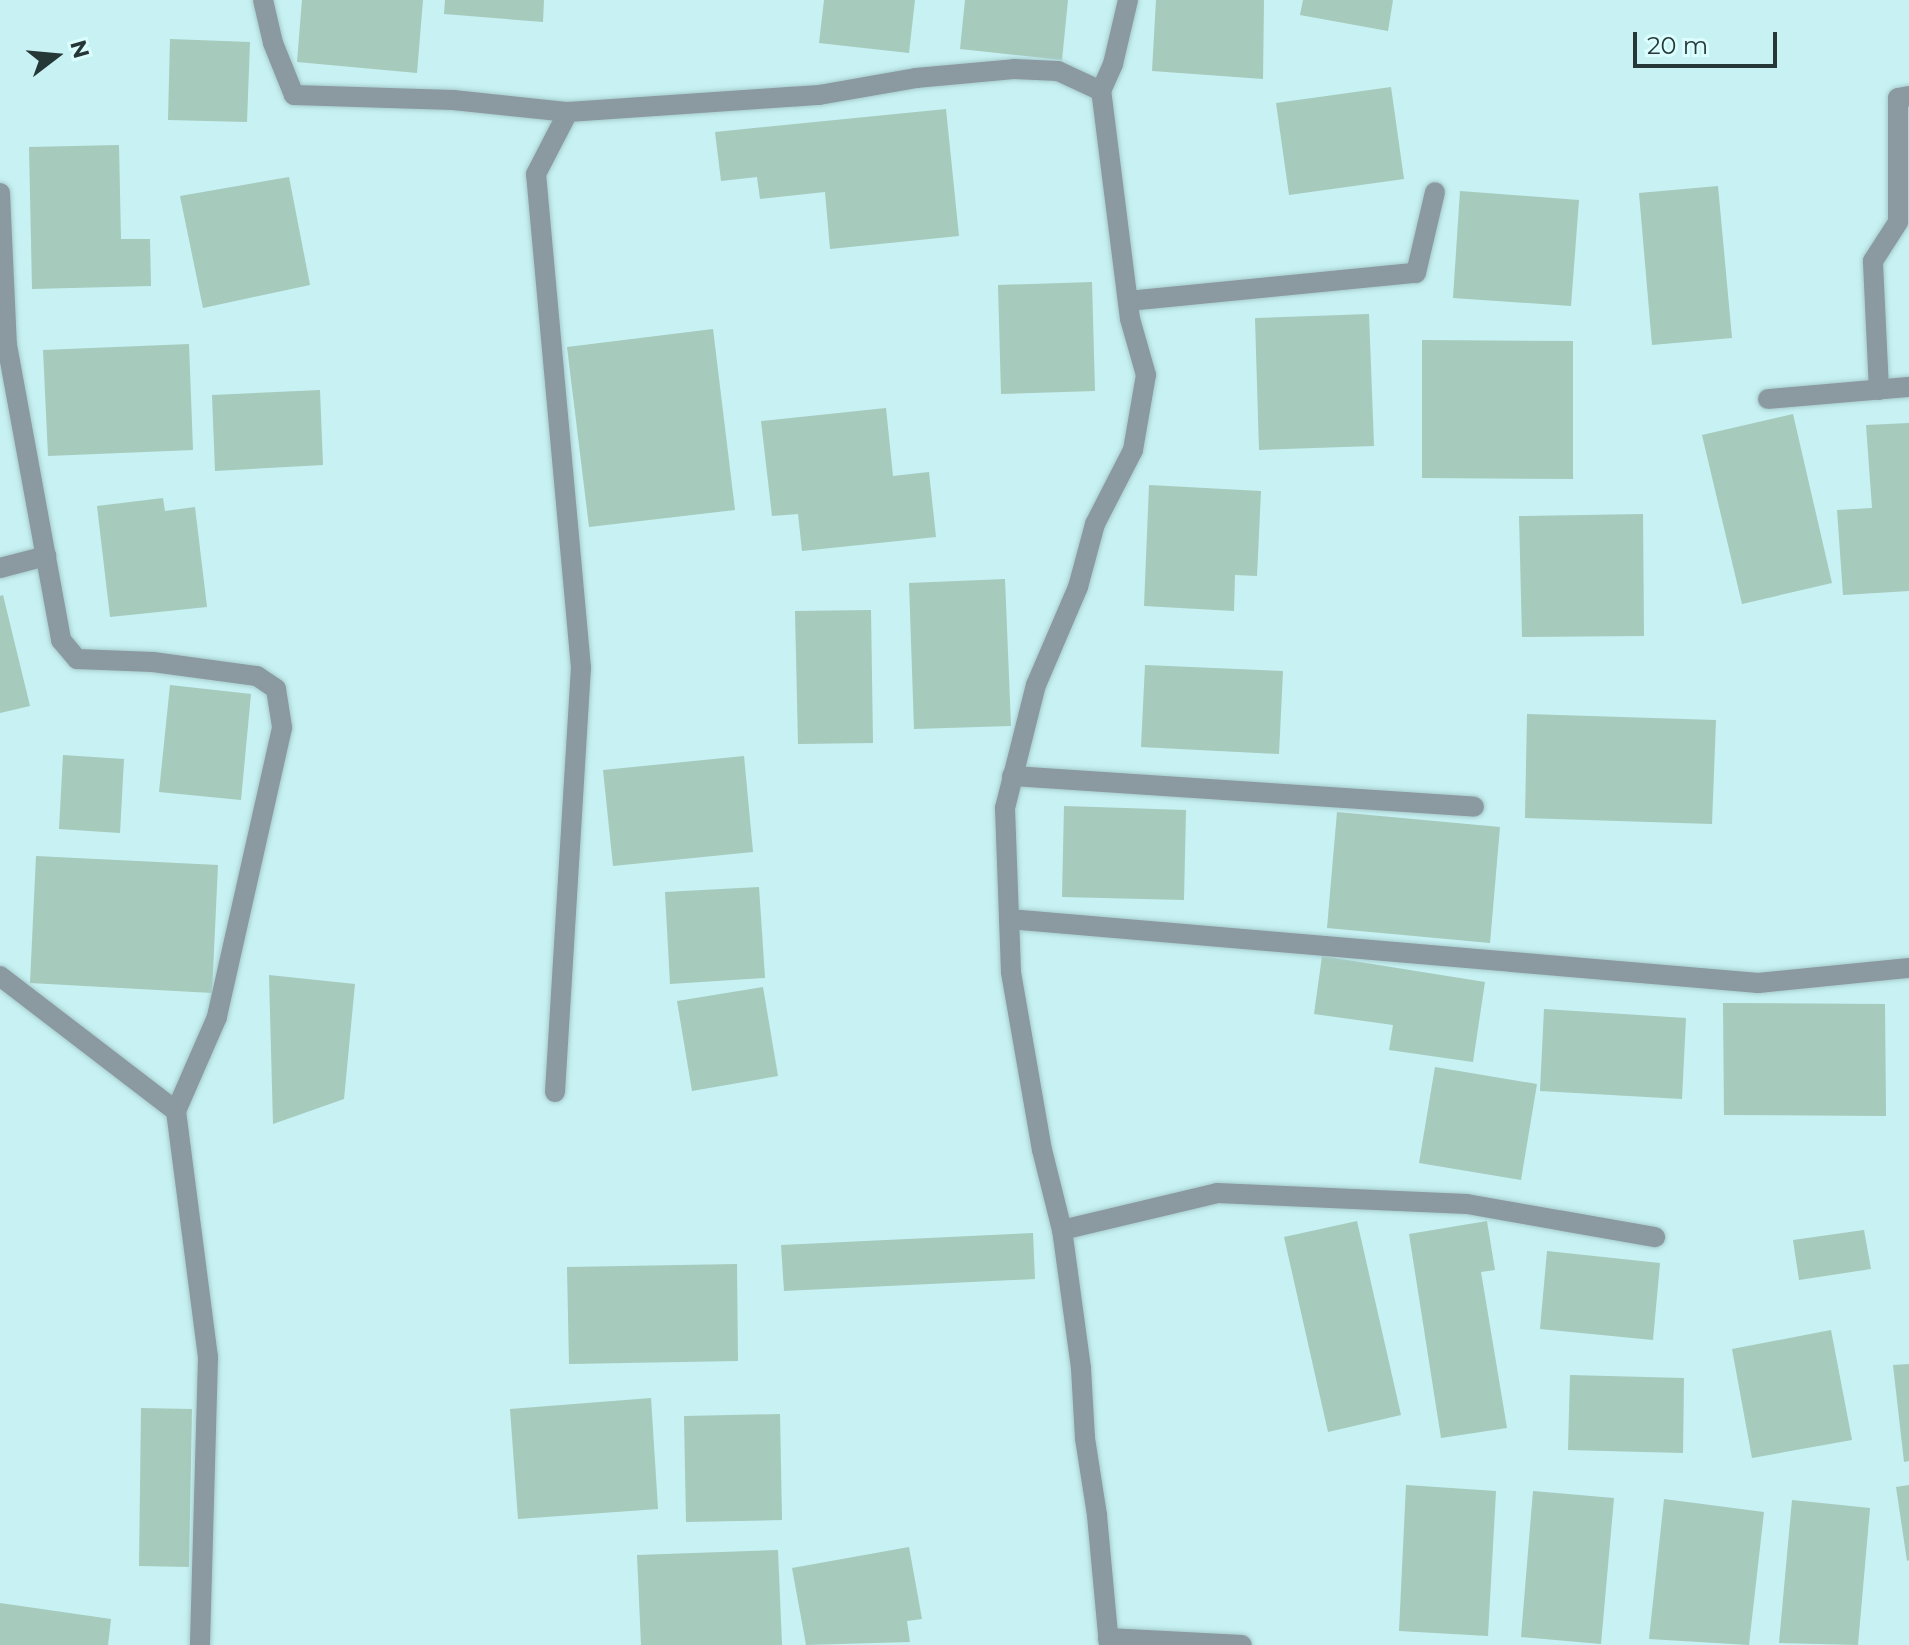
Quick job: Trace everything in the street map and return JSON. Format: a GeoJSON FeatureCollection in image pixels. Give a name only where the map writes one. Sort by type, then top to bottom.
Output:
{"type":"FeatureCollection","features":[{"type":"Feature","properties":{"kind":"street"},"geometry":{"type":"LineString","coordinates":[[263,0],[273,43],[294,95],[453,100],[568,112],[819,95],[916,78],[1014,69],[1058,71],[1101,91]]}},
{"type":"Feature","properties":{"kind":"street"},"geometry":{"type":"LineString","coordinates":[[1128,0],[1113,64],[1101,91],[1128,301],[1146,375],[1133,450],[1095,524],[1078,587],[1036,685],[1012,776],[1005,808],[1011,972],[1042,1150],[1062,1230],[1081,1368],[1085,1438],[1097,1515],[1109,1642],[1242,1645]]}},
{"type":"Feature","properties":{"kind":"street"},"geometry":{"type":"LineString","coordinates":[[1879,390],[1873,261],[1898,222],[1898,98],[1909,96]]}},
{"type":"Feature","properties":{"kind":"street"},"geometry":{"type":"LineString","coordinates":[[555,1092],[581,668],[536,174],[568,112]]}},
{"type":"Feature","properties":{"kind":"street"},"geometry":{"type":"LineString","coordinates":[[1128,301],[1416,273],[1435,192]]}},
{"type":"Feature","properties":{"kind":"street"},"geometry":{"type":"LineString","coordinates":[[0,193],[7,345],[61,640],[77,659],[153,662],[257,676],[276,689],[282,728],[217,1017],[176,1111],[208,1357],[200,1645]]}},
{"type":"Feature","properties":{"kind":"street"},"geometry":{"type":"LineString","coordinates":[[1768,399],[1909,387]]}},
{"type":"Feature","properties":{"kind":"street"},"geometry":{"type":"LineString","coordinates":[[0,568],[46,556]]}},
{"type":"Feature","properties":{"kind":"street"},"geometry":{"type":"LineString","coordinates":[[1012,776],[1474,807]]}},
{"type":"Feature","properties":{"kind":"street"},"geometry":{"type":"LineString","coordinates":[[1009,919],[1758,983],[1909,968]]}},
{"type":"Feature","properties":{"kind":"street"},"geometry":{"type":"LineString","coordinates":[[0,976],[176,1111]]}},
{"type":"Feature","properties":{"kind":"street"},"geometry":{"type":"LineString","coordinates":[[1062,1230],[1217,1193],[1467,1204],[1655,1237]]}},
{"type":"Feature","properties":{"kind":"building"},"geometry":{"type":"Polygon","coordinates":[[[302,0],[423,0],[417,73],[297,62],[302,0]]]}},
{"type":"Feature","properties":{"kind":"building"},"geometry":{"type":"Polygon","coordinates":[[[445,0],[544,0],[543,22],[444,14],[445,0]]]}},
{"type":"Feature","properties":{"kind":"building"},"geometry":{"type":"Polygon","coordinates":[[[824,0],[915,0],[909,53],[819,43],[824,0]]]}},
{"type":"Feature","properties":{"kind":"building"},"geometry":{"type":"Polygon","coordinates":[[[965,0],[1068,0],[1062,60],[960,49],[965,0]]]}},
{"type":"Feature","properties":{"kind":"building"},"geometry":{"type":"Polygon","coordinates":[[[1156,0],[1264,0],[1263,79],[1152,71],[1156,0]]]}},
{"type":"Feature","properties":{"kind":"building"},"geometry":{"type":"Polygon","coordinates":[[[1303,0],[1393,0],[1388,31],[1300,15],[1303,0]]]}},
{"type":"Feature","properties":{"kind":"building"},"geometry":{"type":"Polygon","coordinates":[[[170,39],[250,42],[247,122],[168,120],[170,39]]]}},
{"type":"Feature","properties":{"kind":"building"},"geometry":{"type":"Polygon","coordinates":[[[1391,87],[1404,179],[1289,195],[1276,103],[1391,87]]]}},
{"type":"Feature","properties":{"kind":"building"},"geometry":{"type":"Polygon","coordinates":[[[946,109],[959,236],[830,249],[825,192],[760,199],[757,177],[721,181],[715,132],[946,109]]]}},
{"type":"Feature","properties":{"kind":"building"},"geometry":{"type":"Polygon","coordinates":[[[119,145],[121,239],[150,239],[151,286],[32,289],[29,147],[119,145]]]}},
{"type":"Feature","properties":{"kind":"building"},"geometry":{"type":"Polygon","coordinates":[[[289,177],[310,285],[203,308],[180,196],[289,177]]]}},
{"type":"Feature","properties":{"kind":"building"},"geometry":{"type":"Polygon","coordinates":[[[1718,186],[1732,338],[1652,345],[1639,193],[1718,186]]]}},
{"type":"Feature","properties":{"kind":"building"},"geometry":{"type":"Polygon","coordinates":[[[1460,191],[1579,200],[1571,306],[1453,298],[1460,191]]]}},
{"type":"Feature","properties":{"kind":"building"},"geometry":{"type":"Polygon","coordinates":[[[1092,282],[1095,391],[1001,394],[998,285],[1092,282]]]}},
{"type":"Feature","properties":{"kind":"building"},"geometry":{"type":"Polygon","coordinates":[[[1369,314],[1374,446],[1259,450],[1255,318],[1369,314]]]}},
{"type":"Feature","properties":{"kind":"building"},"geometry":{"type":"Polygon","coordinates":[[[713,329],[735,510],[589,527],[567,347],[713,329]]]}},
{"type":"Feature","properties":{"kind":"building"},"geometry":{"type":"Polygon","coordinates":[[[1422,340],[1573,341],[1573,479],[1422,478],[1422,340]]]}},
{"type":"Feature","properties":{"kind":"building"},"geometry":{"type":"Polygon","coordinates":[[[189,344],[193,450],[48,456],[43,350],[189,344]]]}},
{"type":"Feature","properties":{"kind":"building"},"geometry":{"type":"Polygon","coordinates":[[[320,390],[323,465],[215,471],[212,395],[320,390]]]}},
{"type":"Feature","properties":{"kind":"building"},"geometry":{"type":"Polygon","coordinates":[[[886,408],[893,476],[929,472],[936,537],[802,551],[798,514],[772,516],[761,421],[886,408]]]}},
{"type":"Feature","properties":{"kind":"building"},"geometry":{"type":"Polygon","coordinates":[[[1793,414],[1832,583],[1742,604],[1702,435],[1793,414]]]}},
{"type":"Feature","properties":{"kind":"building"},"geometry":{"type":"Polygon","coordinates":[[[1909,423],[1909,591],[1843,595],[1837,510],[1872,508],[1866,425],[1909,423]]]}},
{"type":"Feature","properties":{"kind":"building"},"geometry":{"type":"Polygon","coordinates":[[[1149,485],[1261,491],[1257,576],[1235,575],[1234,611],[1144,606],[1149,485]]]}},
{"type":"Feature","properties":{"kind":"building"},"geometry":{"type":"Polygon","coordinates":[[[163,498],[165,511],[195,507],[207,607],[110,617],[97,506],[163,498]]]}},
{"type":"Feature","properties":{"kind":"building"},"geometry":{"type":"Polygon","coordinates":[[[1643,514],[1644,636],[1522,637],[1519,516],[1643,514]]]}},
{"type":"Feature","properties":{"kind":"building"},"geometry":{"type":"Polygon","coordinates":[[[1005,579],[1011,726],[914,729],[909,583],[1005,579]]]}},
{"type":"Feature","properties":{"kind":"building"},"geometry":{"type":"Polygon","coordinates":[[[3,595],[30,706],[0,713],[0,596],[3,595]]]}},
{"type":"Feature","properties":{"kind":"building"},"geometry":{"type":"Polygon","coordinates":[[[871,610],[873,743],[798,744],[795,611],[871,610]]]}},
{"type":"Feature","properties":{"kind":"building"},"geometry":{"type":"Polygon","coordinates":[[[1145,665],[1283,671],[1279,754],[1141,747],[1145,665]]]}},
{"type":"Feature","properties":{"kind":"building"},"geometry":{"type":"Polygon","coordinates":[[[170,685],[251,694],[241,800],[159,792],[170,685]]]}},
{"type":"Feature","properties":{"kind":"building"},"geometry":{"type":"Polygon","coordinates":[[[1527,714],[1716,720],[1712,824],[1525,818],[1527,714]]]}},
{"type":"Feature","properties":{"kind":"building"},"geometry":{"type":"Polygon","coordinates":[[[63,755],[124,759],[120,833],[59,829],[63,755]]]}},
{"type":"Feature","properties":{"kind":"building"},"geometry":{"type":"Polygon","coordinates":[[[744,756],[753,852],[613,866],[603,770],[744,756]]]}},
{"type":"Feature","properties":{"kind":"building"},"geometry":{"type":"Polygon","coordinates":[[[1064,806],[1186,810],[1184,900],[1062,897],[1064,806]]]}},
{"type":"Feature","properties":{"kind":"building"},"geometry":{"type":"Polygon","coordinates":[[[1337,812],[1500,827],[1490,943],[1327,928],[1337,812]]]}},
{"type":"Feature","properties":{"kind":"building"},"geometry":{"type":"Polygon","coordinates":[[[36,856],[218,865],[212,993],[30,983],[36,856]]]}},
{"type":"Feature","properties":{"kind":"building"},"geometry":{"type":"Polygon","coordinates":[[[759,887],[765,978],[670,984],[665,892],[759,887]]]}},
{"type":"Feature","properties":{"kind":"building"},"geometry":{"type":"Polygon","coordinates":[[[1322,956],[1485,982],[1473,1062],[1389,1050],[1393,1025],[1314,1014],[1322,956]]]}},
{"type":"Feature","properties":{"kind":"building"},"geometry":{"type":"Polygon","coordinates":[[[269,975],[355,984],[344,1099],[273,1124],[269,975]]]}},
{"type":"Feature","properties":{"kind":"building"},"geometry":{"type":"Polygon","coordinates":[[[763,987],[778,1076],[692,1091],[677,1001],[763,987]]]}},
{"type":"Feature","properties":{"kind":"building"},"geometry":{"type":"Polygon","coordinates":[[[1723,1003],[1885,1004],[1886,1116],[1724,1115],[1723,1003]]]}},
{"type":"Feature","properties":{"kind":"building"},"geometry":{"type":"Polygon","coordinates":[[[1544,1009],[1686,1018],[1682,1099],[1540,1091],[1544,1009]]]}},
{"type":"Feature","properties":{"kind":"building"},"geometry":{"type":"Polygon","coordinates":[[[1435,1067],[1537,1084],[1521,1180],[1419,1163],[1435,1067]]]}},
{"type":"Feature","properties":{"kind":"building"},"geometry":{"type":"Polygon","coordinates":[[[1357,1221],[1401,1415],[1328,1432],[1284,1237],[1357,1221]]]}},
{"type":"Feature","properties":{"kind":"building"},"geometry":{"type":"Polygon","coordinates":[[[1487,1221],[1495,1270],[1481,1272],[1507,1428],[1441,1438],[1409,1234],[1487,1221]]]}},
{"type":"Feature","properties":{"kind":"building"},"geometry":{"type":"Polygon","coordinates":[[[1864,1230],[1871,1269],[1799,1280],[1793,1240],[1864,1230]]]}},
{"type":"Feature","properties":{"kind":"building"},"geometry":{"type":"Polygon","coordinates":[[[1033,1233],[1035,1279],[784,1291],[781,1245],[1033,1233]]]}},
{"type":"Feature","properties":{"kind":"building"},"geometry":{"type":"Polygon","coordinates":[[[1547,1251],[1660,1263],[1653,1340],[1540,1329],[1547,1251]]]}},
{"type":"Feature","properties":{"kind":"building"},"geometry":{"type":"Polygon","coordinates":[[[737,1264],[738,1361],[569,1364],[567,1267],[737,1264]]]}},
{"type":"Feature","properties":{"kind":"building"},"geometry":{"type":"Polygon","coordinates":[[[1831,1330],[1852,1440],[1752,1458],[1732,1349],[1831,1330]]]}},
{"type":"Feature","properties":{"kind":"building"},"geometry":{"type":"Polygon","coordinates":[[[1909,1364],[1909,1461],[1904,1462],[1893,1365],[1909,1364]]]}},
{"type":"Feature","properties":{"kind":"building"},"geometry":{"type":"Polygon","coordinates":[[[1570,1375],[1684,1378],[1683,1453],[1568,1450],[1570,1375]]]}},
{"type":"Feature","properties":{"kind":"building"},"geometry":{"type":"Polygon","coordinates":[[[651,1398],[658,1509],[518,1519],[510,1409],[651,1398]]]}},
{"type":"Feature","properties":{"kind":"building"},"geometry":{"type":"Polygon","coordinates":[[[141,1408],[192,1409],[189,1567],[139,1566],[141,1408]]]}},
{"type":"Feature","properties":{"kind":"building"},"geometry":{"type":"Polygon","coordinates":[[[780,1414],[782,1520],[686,1522],[684,1416],[780,1414]]]}},
{"type":"Feature","properties":{"kind":"building"},"geometry":{"type":"Polygon","coordinates":[[[1406,1485],[1496,1491],[1488,1636],[1399,1631],[1406,1485]]]}},
{"type":"Feature","properties":{"kind":"building"},"geometry":{"type":"Polygon","coordinates":[[[1909,1485],[1909,1560],[1907,1561],[1896,1487],[1909,1485]]]}},
{"type":"Feature","properties":{"kind":"building"},"geometry":{"type":"Polygon","coordinates":[[[1533,1491],[1614,1498],[1601,1644],[1521,1637],[1533,1491]]]}},
{"type":"Feature","properties":{"kind":"building"},"geometry":{"type":"Polygon","coordinates":[[[1664,1499],[1764,1512],[1749,1645],[1649,1639],[1664,1499]]]}},
{"type":"Feature","properties":{"kind":"building"},"geometry":{"type":"Polygon","coordinates":[[[1792,1500],[1870,1508],[1858,1645],[1779,1643],[1792,1500]]]}},
{"type":"Feature","properties":{"kind":"building"},"geometry":{"type":"Polygon","coordinates":[[[909,1547],[922,1619],[907,1621],[910,1642],[806,1645],[792,1568],[909,1547]]]}},
{"type":"Feature","properties":{"kind":"building"},"geometry":{"type":"Polygon","coordinates":[[[778,1550],[782,1645],[641,1645],[637,1555],[778,1550]]]}},
{"type":"Feature","properties":{"kind":"building"},"geometry":{"type":"Polygon","coordinates":[[[0,1603],[111,1619],[108,1645],[0,1645],[0,1603]]]}}]}
